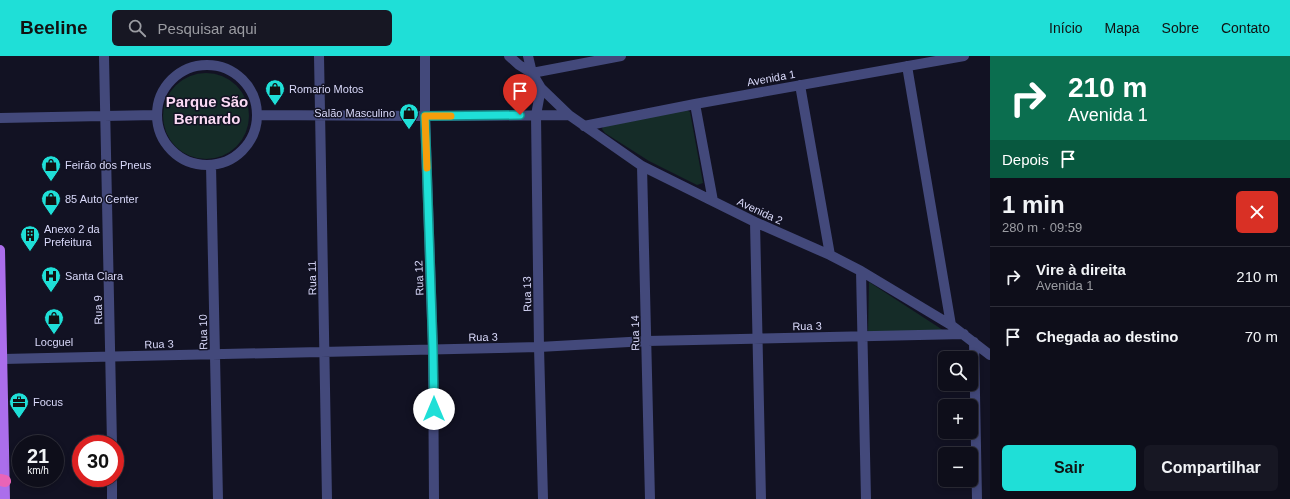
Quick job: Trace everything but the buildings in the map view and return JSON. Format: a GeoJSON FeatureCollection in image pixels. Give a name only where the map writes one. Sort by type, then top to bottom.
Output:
{"type":"FeatureCollection","features":[{"type":"Feature","properties":{"kind":"main road"},"geometry":{"type":"LineString","coordinates":[[0,250],[3,359],[2,480],[5,499]]}},
{"type":"Feature","properties":{"kind":"street","name":"Rua 9"},"geometry":{"type":"LineString","coordinates":[[104,56],[112,435]]}},
{"type":"Feature","properties":{"kind":"street","name":"Rua 11"},"geometry":{"type":"LineString","coordinates":[[319,56],[327,499]]}},
{"type":"Feature","properties":{"kind":"street","name":"Rua 12"},"geometry":{"type":"LineString","coordinates":[[425,56],[425,116],[433,350],[434,499]]}},
{"type":"Feature","properties":{"kind":"street","name":"Avenida 2"},"geometry":{"type":"LineString","coordinates":[[509,56],[519,65],[532,72]]}},
{"type":"Feature","properties":{"kind":"street","name":"Avenida 2"},"geometry":{"type":"LineString","coordinates":[[528,56],[532,72],[541,88],[569,115],[642,166],[755,222],[830,255],[861,271],[951,324],[990,355]]}},
{"type":"Feature","properties":{"kind":"street"},"geometry":{"type":"LineString","coordinates":[[532,72],[621,56]]}},
{"type":"Feature","properties":{"kind":"street","name":"Avenida 1"},"geometry":{"type":"LineString","coordinates":[[584,126],[695,104],[964,56]]}},
{"type":"Feature","properties":{"kind":"street"},"geometry":{"type":"LineString","coordinates":[[206,61],[236,74],[247,85],[254,99],[257,115],[255,129],[249,143],[239,154],[226,162],[211,165],[194,164],[179,157],[167,146],[159,132],[156,115],[159,100],[166,86],[177,75],[206,61]]}},
{"type":"Feature","properties":{"kind":"street"},"geometry":{"type":"LineString","coordinates":[[907,66],[951,324]]}},
{"type":"Feature","properties":{"kind":"street"},"geometry":{"type":"LineString","coordinates":[[800,85],[830,255]]}},
{"type":"Feature","properties":{"kind":"street","name":"Rua 13"},"geometry":{"type":"LineString","coordinates":[[541,88],[536,115],[539,347],[543,499]]}},
{"type":"Feature","properties":{"kind":"street"},"geometry":{"type":"LineString","coordinates":[[695,104],[713,201]]}},
{"type":"Feature","properties":{"kind":"street"},"geometry":{"type":"LineString","coordinates":[[0,118],[156,115]]}},
{"type":"Feature","properties":{"kind":"street"},"geometry":{"type":"LineString","coordinates":[[257,115],[569,115]]}},
{"type":"Feature","properties":{"kind":"street","name":"Rua 10"},"geometry":{"type":"LineString","coordinates":[[211,165],[218,499]]}},
{"type":"Feature","properties":{"kind":"street","name":"Rua 14"},"geometry":{"type":"LineString","coordinates":[[642,166],[650,499]]}},
{"type":"Feature","properties":{"kind":"street"},"geometry":{"type":"LineString","coordinates":[[755,222],[760,499]]}},
{"type":"Feature","properties":{"kind":"street"},"geometry":{"type":"LineString","coordinates":[[861,271],[866,499]]}},
{"type":"Feature","properties":{"kind":"street","name":"Rua 3"},"geometry":{"type":"LineString","coordinates":[[3,359],[433,350],[539,347],[647,341],[964,334]]}},
{"type":"Feature","properties":{"kind":"street"},"geometry":{"type":"LineString","coordinates":[[974,342],[977,499]]}},
{"type":"Feature","properties":{"kind":"street"},"geometry":{"type":"LineString","coordinates":[[112,487],[112,499]]}},
{"type":"Feature","properties":{"kind":"green space"},"geometry":{"type":"Polygon","coordinates":[[[206,73],[222,77],[236,86],[245,100],[249,116],[245,132],[236,146],[222,155],[206,159],[190,155],[176,146],[167,132],[163,116],[167,100],[176,86],[190,77],[206,73]]]}},
{"type":"Feature","properties":{"kind":"green space"},"geometry":{"type":"Polygon","coordinates":[[[684,108],[690,112],[703,183],[697,185],[649,161],[605,133],[602,129],[604,124],[684,108]]]}},
{"type":"Feature","properties":{"kind":"green space"},"geometry":{"type":"Polygon","coordinates":[[[869,282],[949,334],[868,334],[869,282]]]}},
{"type":"Feature","properties":{"kind":"slow traffic"},"geometry":{"type":"LineString","coordinates":[[427,168],[425,116],[451,116]]}},
{"type":"Feature","properties":{"kind":"place","name":"Romario Motos"},"geometry":{"type":"Point","coordinates":[275,106]}},
{"type":"Feature","properties":{"kind":"place","name":"Salão Masculino"},"geometry":{"type":"Point","coordinates":[409,130]}},
{"type":"Feature","properties":{"kind":"place","name":"Feirão dos Pneus"},"geometry":{"type":"Point","coordinates":[51,182]}},
{"type":"Feature","properties":{"kind":"place","name":"85 Auto Center"},"geometry":{"type":"Point","coordinates":[51,216]}},
{"type":"Feature","properties":{"kind":"place","name":"Anexo 2 da Prefeitura"},"geometry":{"type":"Point","coordinates":[30,252]}},
{"type":"Feature","properties":{"kind":"place","name":"Santa Clara"},"geometry":{"type":"Point","coordinates":[51,293]}},
{"type":"Feature","properties":{"kind":"place","name":"Locguel"},"geometry":{"type":"Point","coordinates":[54,335]}},
{"type":"Feature","properties":{"kind":"place","name":"Focus"},"geometry":{"type":"Point","coordinates":[19,419]}},
{"type":"Feature","properties":{"kind":"district","name":"Parque São Bernardo"},"geometry":{"type":"Point","coordinates":[207,110]}},
{"type":"Feature","properties":{"kind":"route"},"geometry":{"type":"LineString","coordinates":[[434,409],[425,116],[520,115]]}}]}
